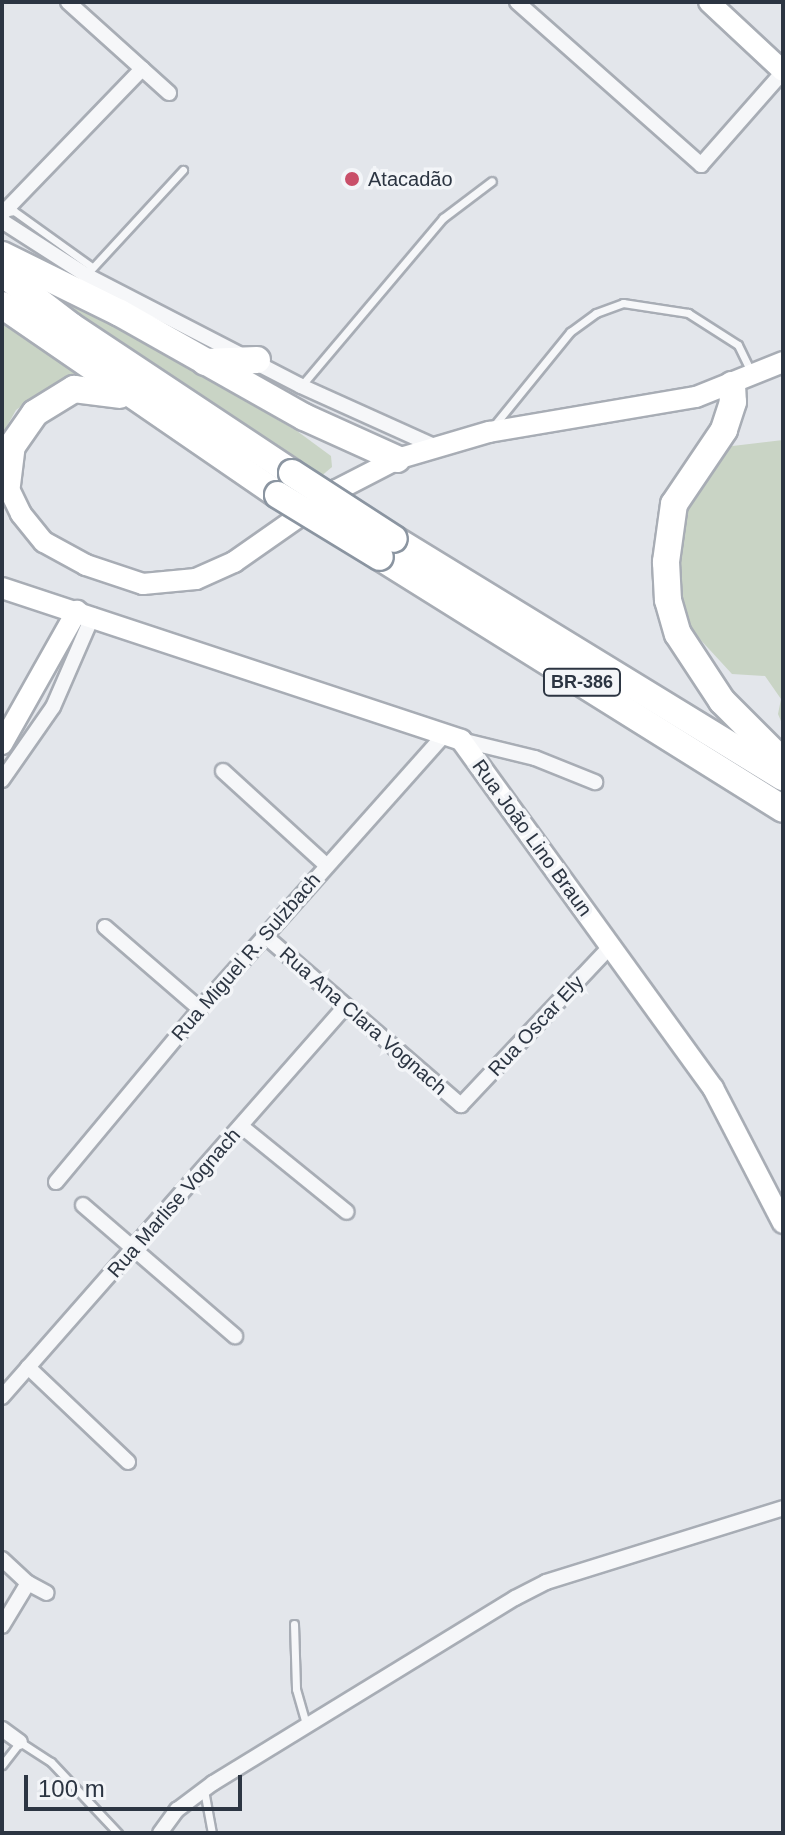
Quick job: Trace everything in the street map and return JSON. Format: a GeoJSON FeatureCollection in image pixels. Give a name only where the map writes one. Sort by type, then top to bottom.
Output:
{"type":"FeatureCollection","features":[{"type":"Feature","properties":{"kind":"highway"},"geometry":{"type":"LineString","coordinates":[[2,255],[120,313],[304,417],[397,459]]}},
{"type":"Feature","properties":{"kind":"highway","name":"BR-386"},"geometry":{"type":"LineString","coordinates":[[2,273],[83,334],[292,473],[387,548],[783,809]]}},
{"type":"Feature","properties":{"kind":"highway","name":"BR-386"},"geometry":{"type":"LineString","coordinates":[[2,305],[130,398],[278,495],[387,548],[783,777]]}},
{"type":"Feature","properties":{"kind":"highway"},"geometry":{"type":"LineString","coordinates":[[203,362],[257,360]]}},
{"type":"Feature","properties":{"kind":"highway"},"geometry":{"type":"LineString","coordinates":[[742,381],[724,430],[674,504],[666,562],[668,600],[678,634],[722,701],[783,762]]}},
{"type":"Feature","properties":{"kind":"highway"},"geometry":{"type":"LineString","coordinates":[[5,477],[17,434],[46,404],[74,389],[130,398]]}},
{"type":"Feature","properties":{"kind":"street"},"geometry":{"type":"LineString","coordinates":[[68,2],[169,93]]}},
{"type":"Feature","properties":{"kind":"street"},"geometry":{"type":"LineString","coordinates":[[517,2],[701,165],[783,72],[709,2]]}},
{"type":"Feature","properties":{"kind":"street"},"geometry":{"type":"LineString","coordinates":[[142,69],[5,215],[89,271],[301,386],[434,446]]}},
{"type":"Feature","properties":{"kind":"street"},"geometry":{"type":"LineString","coordinates":[[5,477],[21,514],[44,542],[111,576],[143,584],[172,583],[196,579],[234,562],[337,490],[397,459],[489,432],[696,397],[783,362]]}},
{"type":"Feature","properties":{"kind":"street"},"geometry":{"type":"LineString","coordinates":[[2,588],[85,613],[193,653],[451,738],[535,758],[595,782]]}},
{"type":"Feature","properties":{"kind":"street"},"geometry":{"type":"LineString","coordinates":[[2,744],[85,613]]}},
{"type":"Feature","properties":{"kind":"street"},"geometry":{"type":"LineString","coordinates":[[2,780],[53,707],[85,613]]}},
{"type":"Feature","properties":{"kind":"street","name":"Rua Miguel R. Sulzbach"},"geometry":{"type":"LineString","coordinates":[[56,1182],[200,1009],[326,865],[451,738]]}},
{"type":"Feature","properties":{"kind":"street","name":"Rua João Lino Braun"},"geometry":{"type":"LineString","coordinates":[[451,738],[713,1088],[783,1223]]}},
{"type":"Feature","properties":{"kind":"street"},"geometry":{"type":"LineString","coordinates":[[223,771],[326,865]]}},
{"type":"Feature","properties":{"kind":"street"},"geometry":{"type":"LineString","coordinates":[[105,927],[200,1009]]}},
{"type":"Feature","properties":{"kind":"street","name":"Rua Ana Clara Vognach"},"geometry":{"type":"LineString","coordinates":[[265,936],[344,1008],[461,1105]]}},
{"type":"Feature","properties":{"kind":"street","name":"Rua Oscar Ely"},"geometry":{"type":"LineString","coordinates":[[461,1105],[610,947]]}},
{"type":"Feature","properties":{"kind":"street","name":"Rua Marlise Vognach"},"geometry":{"type":"LineString","coordinates":[[2,1397],[344,1008]]}},
{"type":"Feature","properties":{"kind":"street"},"geometry":{"type":"LineString","coordinates":[[241,1126],[347,1212]]}},
{"type":"Feature","properties":{"kind":"street"},"geometry":{"type":"LineString","coordinates":[[83,1205],[235,1336]]}},
{"type":"Feature","properties":{"kind":"street"},"geometry":{"type":"LineString","coordinates":[[28,1367],[128,1462]]}},
{"type":"Feature","properties":{"kind":"street"},"geometry":{"type":"LineString","coordinates":[[160,1833],[177,1810],[306,1723],[546,1582],[783,1508]]}},
{"type":"Feature","properties":{"kind":"street"},"geometry":{"type":"LineString","coordinates":[[2,1559],[28,1583],[47,1593]]}},
{"type":"Feature","properties":{"kind":"street"},"geometry":{"type":"LineString","coordinates":[[2,1626],[28,1583]]}},
{"type":"Feature","properties":{"kind":"street"},"geometry":{"type":"LineString","coordinates":[[2,1729],[20,1742]]}},
{"type":"Feature","properties":{"kind":"lane"},"geometry":{"type":"LineString","coordinates":[[89,271],[183,170]]}},
{"type":"Feature","properties":{"kind":"lane"},"geometry":{"type":"LineString","coordinates":[[301,386],[443,218],[492,181]]}},
{"type":"Feature","properties":{"kind":"lane"},"geometry":{"type":"LineString","coordinates":[[489,432],[570,332],[596,313],[623,303],[688,313],[738,345],[742,381]]}},
{"type":"Feature","properties":{"kind":"lane"},"geometry":{"type":"LineString","coordinates":[[294,1624],[296,1689],[306,1723]]}},
{"type":"Feature","properties":{"kind":"lane"},"geometry":{"type":"LineString","coordinates":[[2,1765],[20,1742],[51,1762],[118,1833]]}},
{"type":"Feature","properties":{"kind":"lane"},"geometry":{"type":"LineString","coordinates":[[204,1790],[212,1833]]}},
{"type":"Feature","properties":{"kind":"green space"},"geometry":{"type":"Polygon","coordinates":[[[42,289],[146,342],[297,431],[331,456],[332,467],[319,478],[280,458],[42,289]]]}},
{"type":"Feature","properties":{"kind":"green space"},"geometry":{"type":"Polygon","coordinates":[[[2,313],[100,385],[67,386],[35,396],[16,410],[2,435],[2,313]]]}},
{"type":"Feature","properties":{"kind":"green space"},"geometry":{"type":"Polygon","coordinates":[[[783,440],[783,726],[778,714],[781,699],[765,676],[732,674],[685,623],[674,571],[681,518],[724,447],[783,440]]]}},
{"type":"Feature","properties":{"kind":"place","name":"Atacadão"},"geometry":{"type":"Point","coordinates":[352,179]}}]}
